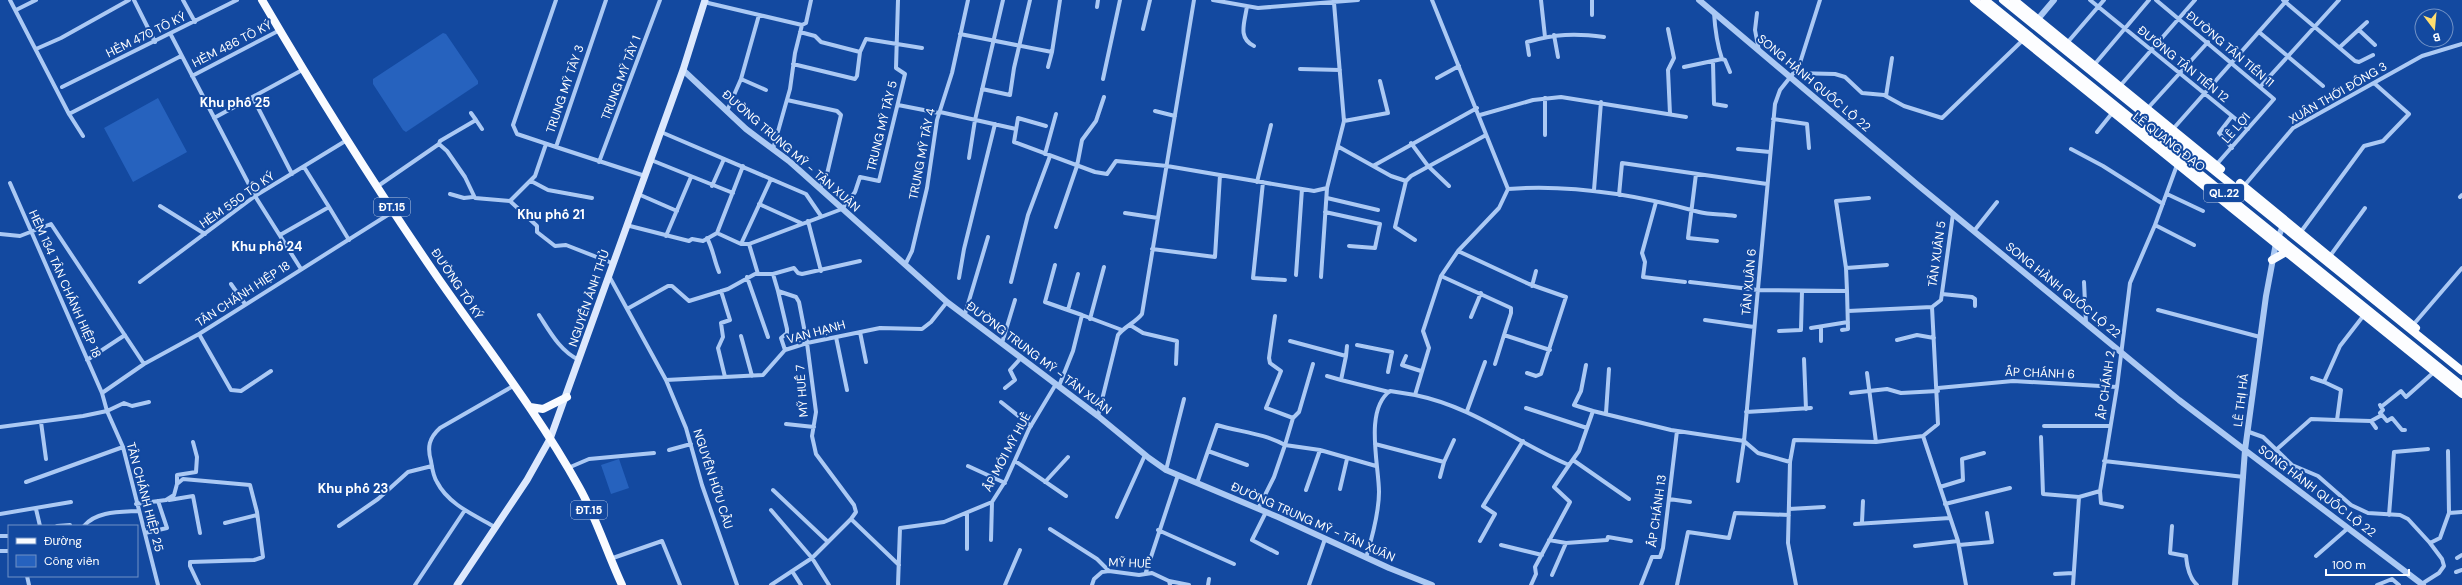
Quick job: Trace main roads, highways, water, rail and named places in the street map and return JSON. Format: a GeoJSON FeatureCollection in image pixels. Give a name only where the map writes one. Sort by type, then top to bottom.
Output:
{"type":"FeatureCollection","features":[{"type":"Feature","properties":{"kind":"highway","name":"LÊ QUANG ĐẠO"},"geometry":{"type":"LineString","coordinates":[[1974,0],[2179,160],[2276,240],[2462,386]]}},
{"type":"Feature","properties":{"kind":"highway","name":"LÊ QUANG ĐẠO"},"geometry":{"type":"LineString","coordinates":[[1985,0],[2114,109]]}},
{"type":"Feature","properties":{"kind":"highway","name":"LÊ QUANG ĐẠO"},"geometry":{"type":"LineString","coordinates":[[2003,0],[2242,189],[2462,371]]}},
{"type":"Feature","properties":{"kind":"highway","name":"LÊ QUANG ĐẠO"},"geometry":{"type":"LineString","coordinates":[[2014,0],[2148,108],[2214,167]]}},
{"type":"Feature","properties":{"kind":"highway","name":"LÊ QUANG ĐẠO"},"geometry":{"type":"LineString","coordinates":[[2284,224],[2300,233],[2330,256],[2462,365]]}},
{"type":"Feature","properties":{"kind":"highway","name":"LÊ QUANG ĐẠO"},"geometry":{"type":"LineString","coordinates":[[2276,240],[2286,252],[2462,394]]}},
{"type":"Feature","properties":{"kind":"main road","name":"ĐƯỜNG TÔ KÝ"},"geometry":{"type":"LineString","coordinates":[[262,0],[348,140],[394,211],[484,346],[515,385],[550,439],[580,488],[622,585]]}},
{"type":"Feature","properties":{"kind":"main road","name":"NGUYỄN ẢNH THỦ"},"geometry":{"type":"LineString","coordinates":[[457,585],[527,480],[550,439],[567,397],[608,274],[683,70],[705,1]]}},
{"type":"Feature","properties":{"kind":"main road"},"geometry":{"type":"LineString","coordinates":[[2272,260],[2286,252]]}},
{"type":"Feature","properties":{"kind":"main road"},"geometry":{"type":"LineString","coordinates":[[530,408],[543,409],[567,397]]}},
{"type":"Feature","properties":{"kind":"district","name":"Khu phố 25"},"geometry":{"type":"Point","coordinates":[235,102]}},
{"type":"Feature","properties":{"kind":"district","name":"Khu phố 21"},"geometry":{"type":"Point","coordinates":[551,214]}},
{"type":"Feature","properties":{"kind":"district","name":"Khu phố 24"},"geometry":{"type":"Point","coordinates":[267,246]}},
{"type":"Feature","properties":{"kind":"district","name":"Khu phố 23"},"geometry":{"type":"Point","coordinates":[353,488]}}]}
